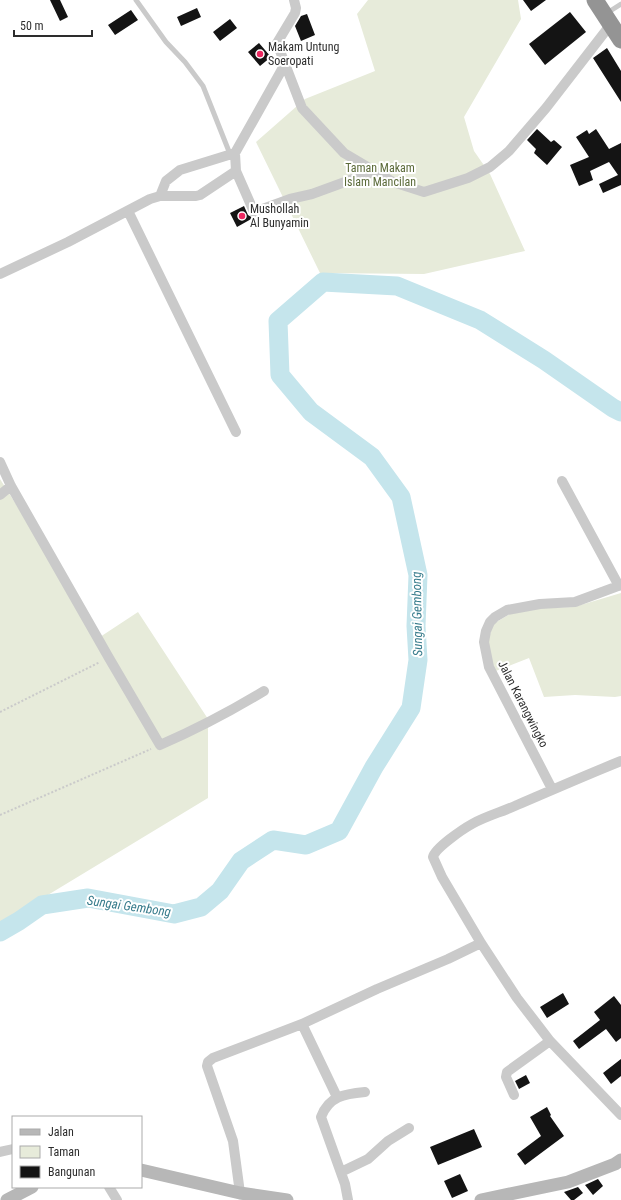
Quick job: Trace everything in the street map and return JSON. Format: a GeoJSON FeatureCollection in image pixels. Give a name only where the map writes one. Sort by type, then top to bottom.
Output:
{"type":"FeatureCollection","features":[{"type":"Feature","properties":{"kind":"highway"},"geometry":{"type":"LineString","coordinates":[[595,0],[621,40]]}},
{"type":"Feature","properties":{"kind":"street"},"geometry":{"type":"LineString","coordinates":[[294,0],[296,8],[295,13],[277,43],[302,108],[344,153],[394,182],[424,192],[468,178],[490,167],[509,151],[546,108],[607,20]]}},
{"type":"Feature","properties":{"kind":"street"},"geometry":{"type":"LineString","coordinates":[[285,64],[233,153],[236,171],[254,212],[290,199],[312,194],[375,170]]}},
{"type":"Feature","properties":{"kind":"street"},"geometry":{"type":"LineString","coordinates":[[160,196],[166,180],[180,170],[233,153]]}},
{"type":"Feature","properties":{"kind":"street"},"geometry":{"type":"LineString","coordinates":[[0,274],[68,242],[150,199],[160,196],[200,195],[236,171]]}},
{"type":"Feature","properties":{"kind":"street"},"geometry":{"type":"LineString","coordinates":[[128,211],[236,432]]}},
{"type":"Feature","properties":{"kind":"street"},"geometry":{"type":"LineString","coordinates":[[0,462],[11,486],[160,745],[186,734],[231,711],[264,691]]}},
{"type":"Feature","properties":{"kind":"street"},"geometry":{"type":"LineString","coordinates":[[562,481],[620,586]]}},
{"type":"Feature","properties":{"kind":"street"},"geometry":{"type":"LineString","coordinates":[[0,495],[11,486]]}},
{"type":"Feature","properties":{"kind":"street","name":"Jalan Karangwingko"},"geometry":{"type":"LineString","coordinates":[[552,789],[489,667],[484,642],[486,631],[490,622],[495,617],[507,610],[540,604],[575,602],[620,586]]}},
{"type":"Feature","properties":{"kind":"street"},"geometry":{"type":"LineString","coordinates":[[621,761],[515,806],[491,814],[470,825],[436,850],[433,854],[433,860],[442,877],[481,943],[517,998],[550,1041],[621,1115]]}},
{"type":"Feature","properties":{"kind":"street"},"geometry":{"type":"LineString","coordinates":[[240,1193],[233,1141],[207,1066],[208,1062],[213,1058],[302,1024],[377,988],[448,959],[481,943]]}},
{"type":"Feature","properties":{"kind":"street"},"geometry":{"type":"LineString","coordinates":[[302,1024],[338,1097]]}},
{"type":"Feature","properties":{"kind":"street"},"geometry":{"type":"LineString","coordinates":[[514,1095],[506,1077],[507,1072],[550,1041]]}},
{"type":"Feature","properties":{"kind":"street"},"geometry":{"type":"LineString","coordinates":[[348,1200],[345,1184],[321,1118],[324,1109],[338,1097],[346,1094],[365,1092]]}},
{"type":"Feature","properties":{"kind":"street"},"geometry":{"type":"LineString","coordinates":[[341,1172],[368,1159],[388,1141],[409,1128]]}},
{"type":"Feature","properties":{"kind":"street"},"geometry":{"type":"LineString","coordinates":[[0,1152],[12,1149]]}},
{"type":"Feature","properties":{"kind":"street"},"geometry":{"type":"LineString","coordinates":[[481,1200],[568,1182],[615,1164],[621,1160]]}},
{"type":"Feature","properties":{"kind":"street"},"geometry":{"type":"LineString","coordinates":[[142,1170],[240,1193],[287,1200]]}},
{"type":"Feature","properties":{"kind":"street"},"geometry":{"type":"LineString","coordinates":[[7,1200],[30,1188]]}},
{"type":"Feature","properties":{"kind":"street"},"geometry":{"type":"LineString","coordinates":[[110,1188],[117,1200]]}},
{"type":"Feature","properties":{"kind":"lane"},"geometry":{"type":"LineString","coordinates":[[136,0],[166,42],[185,62],[202,86],[233,153]]}},
{"type":"Feature","properties":{"kind":"lane"},"geometry":{"type":"LineString","coordinates":[[607,20],[621,4]]}},
{"type":"Feature","properties":{"kind":"path"},"geometry":{"type":"LineString","coordinates":[[0,712],[109,658]]}},
{"type":"Feature","properties":{"kind":"path"},"geometry":{"type":"LineString","coordinates":[[0,815],[160,745]]}},
{"type":"Feature","properties":{"kind":"green space","name":"Taman Makam Islam Mancilan"},"geometry":{"type":"Polygon","coordinates":[[[368,0],[518,0],[521,19],[464,117],[474,151],[490,174],[525,251],[424,274],[320,273],[256,142],[305,99],[375,71],[357,14],[368,0]]]}},
{"type":"Feature","properties":{"kind":"green space"},"geometry":{"type":"Polygon","coordinates":[[[0,479],[100,637],[138,612],[208,719],[208,798],[0,924],[0,479]]]}},
{"type":"Feature","properties":{"kind":"green space"},"geometry":{"type":"Polygon","coordinates":[[[621,593],[621,696],[575,695],[544,697],[529,658],[493,672],[487,645],[493,624],[510,614],[542,608],[574,607],[621,593]]]}},
{"type":"Feature","properties":{"kind":"building"},"geometry":{"type":"Polygon","coordinates":[[[50,0],[60,0],[68,17],[60,21],[50,0]]]}},
{"type":"Feature","properties":{"kind":"building"},"geometry":{"type":"Polygon","coordinates":[[[523,0],[546,0],[531,11],[523,0]]]}},
{"type":"Feature","properties":{"kind":"building"},"geometry":{"type":"Polygon","coordinates":[[[197,8],[201,17],[181,26],[177,17],[197,8]]]}},
{"type":"Feature","properties":{"kind":"building"},"geometry":{"type":"Polygon","coordinates":[[[131,10],[138,20],[115,35],[108,25],[131,10]]]}},
{"type":"Feature","properties":{"kind":"building"},"geometry":{"type":"Polygon","coordinates":[[[570,12],[586,32],[545,65],[529,44],[570,12]]]}},
{"type":"Feature","properties":{"kind":"building"},"geometry":{"type":"Polygon","coordinates":[[[307,14],[315,35],[301,41],[295,26],[301,16],[307,14]]]}},
{"type":"Feature","properties":{"kind":"building"},"geometry":{"type":"Polygon","coordinates":[[[230,19],[237,28],[220,41],[213,32],[230,19]]]}},
{"type":"Feature","properties":{"kind":"building","name":"Makam Untung Soeropati"},"geometry":{"type":"Polygon","coordinates":[[[259,43],[271,57],[260,66],[248,52],[259,43]]]}},
{"type":"Feature","properties":{"kind":"building"},"geometry":{"type":"Polygon","coordinates":[[[607,48],[621,71],[621,102],[593,58],[607,48]]]}},
{"type":"Feature","properties":{"kind":"building"},"geometry":{"type":"Polygon","coordinates":[[[537,129],[551,142],[554,140],[562,147],[547,165],[534,153],[536,149],[527,140],[537,129]]]}},
{"type":"Feature","properties":{"kind":"building"},"geometry":{"type":"Polygon","coordinates":[[[596,129],[609,149],[621,143],[621,185],[603,193],[599,184],[618,175],[609,162],[590,171],[593,180],[579,186],[570,165],[589,157],[576,137],[587,130],[589,134],[596,129]]]}},
{"type":"Feature","properties":{"kind":"building","name":"Mushollah Al Bunyamin"},"geometry":{"type":"Polygon","coordinates":[[[244,206],[248,215],[253,218],[237,227],[230,213],[244,206]]]}},
{"type":"Feature","properties":{"kind":"building"},"geometry":{"type":"Polygon","coordinates":[[[563,993],[569,1004],[547,1018],[540,1007],[563,993]]]}},
{"type":"Feature","properties":{"kind":"building"},"geometry":{"type":"Polygon","coordinates":[[[614,996],[621,1005],[621,1038],[616,1042],[606,1029],[579,1049],[573,1041],[600,1020],[594,1012],[614,996]]]}},
{"type":"Feature","properties":{"kind":"building"},"geometry":{"type":"Polygon","coordinates":[[[621,1059],[621,1076],[611,1084],[603,1073],[621,1059]]]}},
{"type":"Feature","properties":{"kind":"building"},"geometry":{"type":"Polygon","coordinates":[[[526,1075],[530,1083],[519,1089],[515,1081],[526,1075]]]}},
{"type":"Feature","properties":{"kind":"building"},"geometry":{"type":"Polygon","coordinates":[[[547,1107],[551,1115],[550,1116],[564,1136],[525,1165],[517,1154],[541,1136],[530,1117],[547,1107]]]}},
{"type":"Feature","properties":{"kind":"building"},"geometry":{"type":"Polygon","coordinates":[[[474,1129],[482,1147],[438,1165],[430,1147],[474,1129]]]}},
{"type":"Feature","properties":{"kind":"building"},"geometry":{"type":"Polygon","coordinates":[[[460,1174],[468,1191],[452,1198],[444,1181],[460,1174]]]}},
{"type":"Feature","properties":{"kind":"building"},"geometry":{"type":"Polygon","coordinates":[[[598,1179],[603,1186],[593,1195],[585,1185],[598,1179]]]}},
{"type":"Feature","properties":{"kind":"building"},"geometry":{"type":"Polygon","coordinates":[[[578,1187],[583,1193],[574,1200],[571,1200],[564,1192],[578,1187]]]}},
{"type":"Feature","properties":{"kind":"waterway","name":"Sungai Gembong"},"geometry":{"type":"LineString","coordinates":[[0,932],[42,905],[88,898],[174,914],[201,907],[220,891],[241,861],[273,840],[306,845],[339,831],[374,767],[411,708],[418,660],[416,626],[418,575],[401,497],[372,457],[311,412],[280,375],[278,321],[323,282],[397,286],[480,320],[544,360],[621,412]]}},
{"type":"Feature","properties":{"kind":"place","name":"Makam Untung Soeropati"},"geometry":{"type":"Point","coordinates":[260,54]}},
{"type":"Feature","properties":{"kind":"place","name":"Mushollah Al Bunyamin"},"geometry":{"type":"Point","coordinates":[242,216]}}]}
